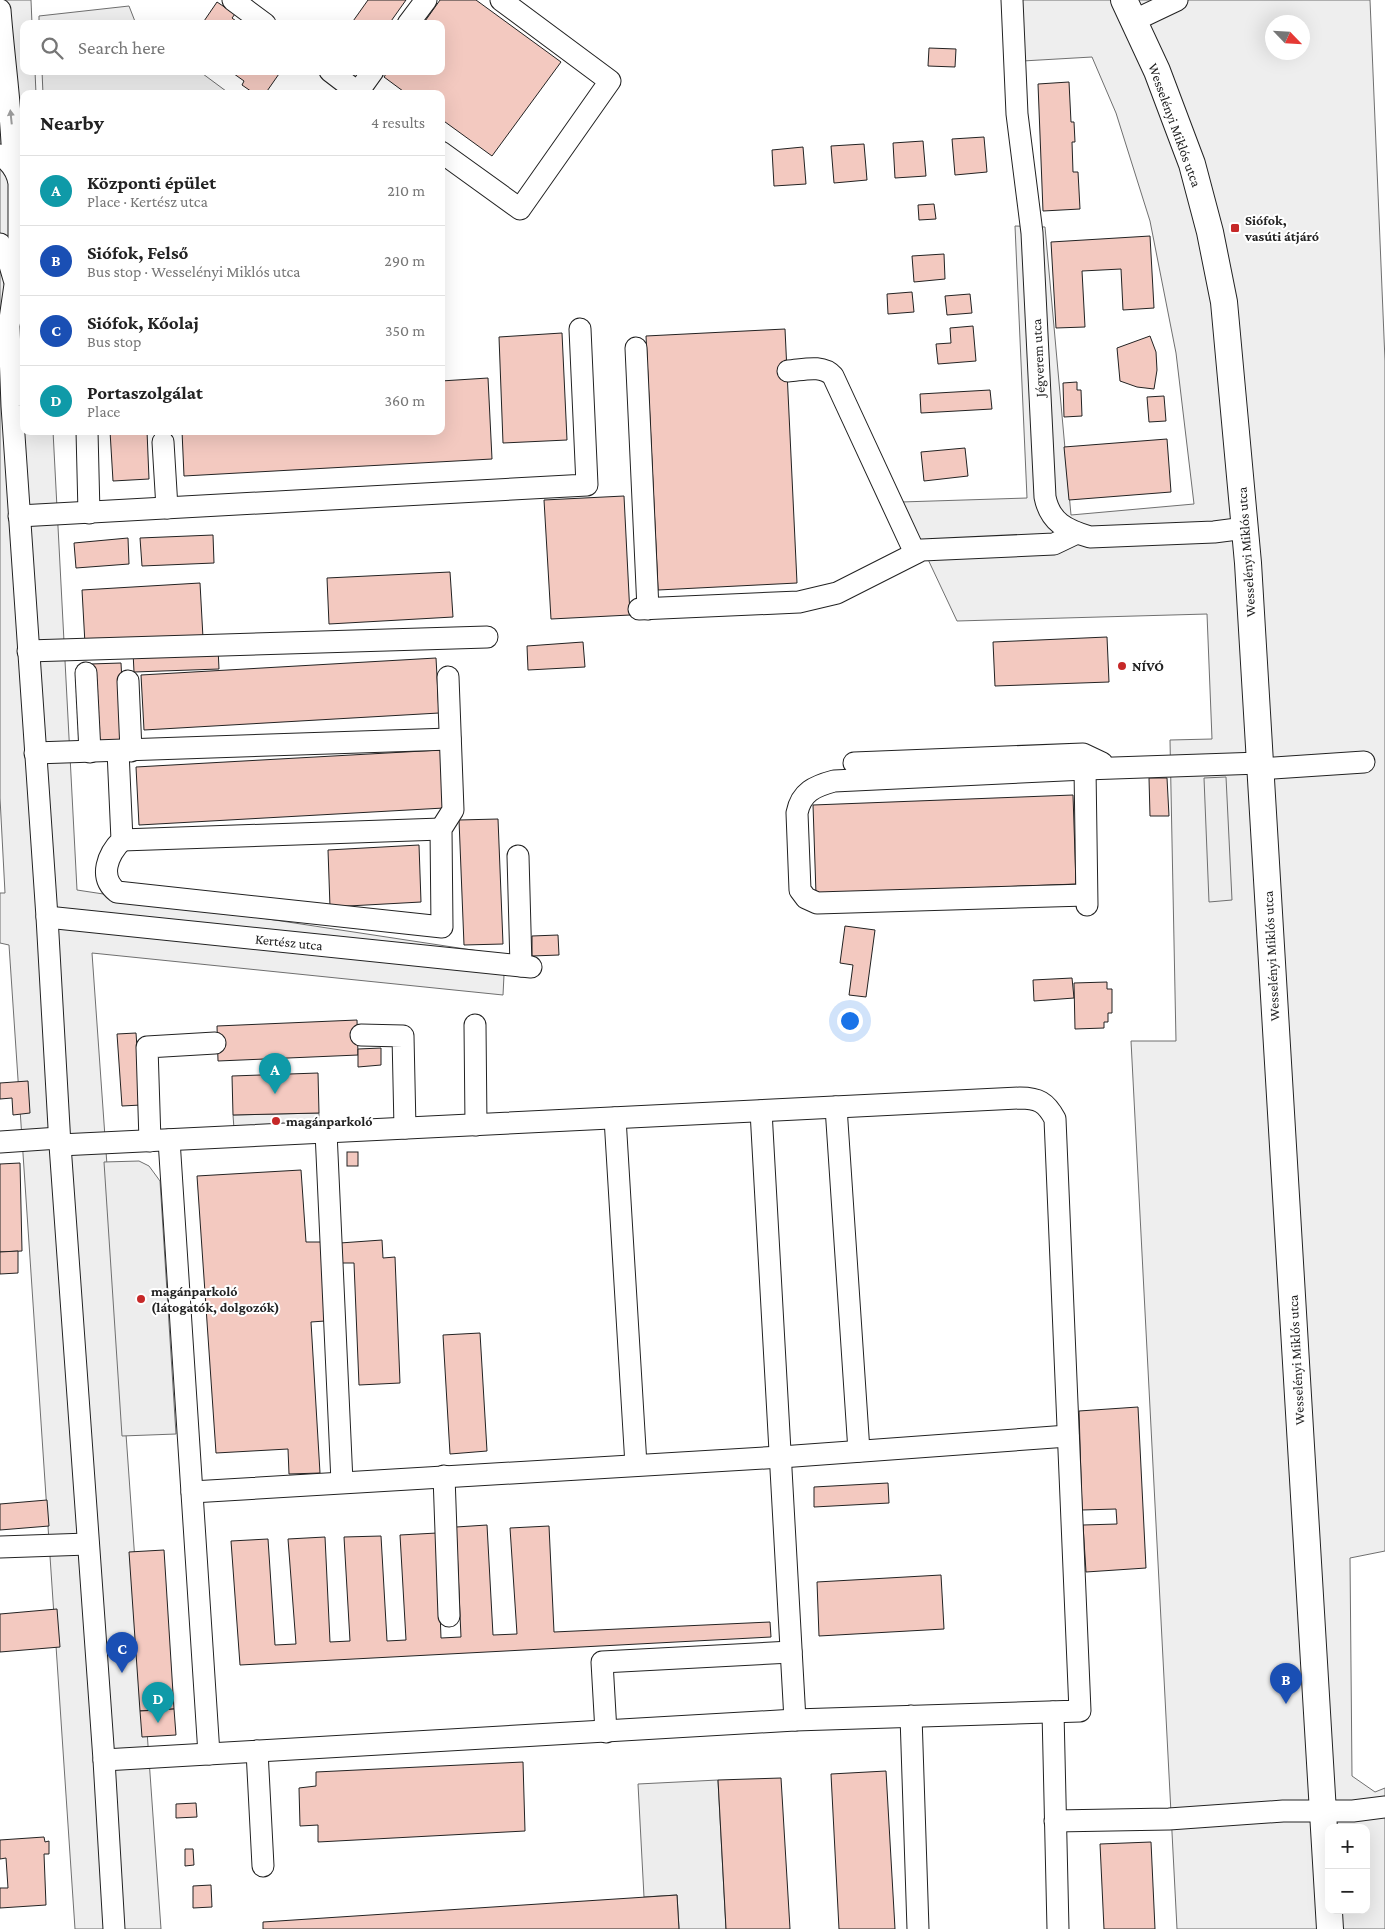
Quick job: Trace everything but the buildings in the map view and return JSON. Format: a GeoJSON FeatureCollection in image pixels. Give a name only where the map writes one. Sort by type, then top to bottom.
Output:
{"type":"FeatureCollection","features":[{"type":"Feature","properties":{"kind":"main road","name":"Wesselényi Miklós utca"},"geometry":{"type":"LineString","coordinates":[[1130,10],[1157,71],[1192,164],[1210,232],[1224,302],[1245,528],[1330,1929]]}},
{"type":"Feature","properties":{"kind":"street"},"geometry":{"type":"LineString","coordinates":[[233,0],[260,20]]}},
{"type":"Feature","properties":{"kind":"street"},"geometry":{"type":"LineString","coordinates":[[411,20],[426,0]]}},
{"type":"Feature","properties":{"kind":"street"},"geometry":{"type":"LineString","coordinates":[[445,156],[520,210],[610,81],[502,0]]}},
{"type":"Feature","properties":{"kind":"street","name":"Jégverem utca"},"geometry":{"type":"LineString","coordinates":[[1012,0],[1018,122],[1032,233],[1045,497],[1048,510],[1053,518],[1077,533],[1090,537],[1214,532],[1245,528]]}},
{"type":"Feature","properties":{"kind":"street"},"geometry":{"type":"LineString","coordinates":[[1130,10],[1178,0]]}},
{"type":"Feature","properties":{"kind":"street"},"geometry":{"type":"LineString","coordinates":[[0,10],[2,69],[12,120],[6,160],[18,179],[20,241],[15,282],[4,317],[36,753],[60,1142],[104,1760],[114,1929]]}},
{"type":"Feature","properties":{"kind":"street"},"geometry":{"type":"LineString","coordinates":[[335,75],[355,90]]}},
{"type":"Feature","properties":{"kind":"street"},"geometry":{"type":"LineString","coordinates":[[361,90],[370,75]]}},
{"type":"Feature","properties":{"kind":"street"},"geometry":{"type":"LineString","coordinates":[[0,216],[12,206],[18,194]]}},
{"type":"Feature","properties":{"kind":"street"},"geometry":{"type":"LineString","coordinates":[[0,244],[9,262],[15,282]]}},
{"type":"Feature","properties":{"kind":"street"},"geometry":{"type":"LineString","coordinates":[[19,516],[587,485],[580,329]]}},
{"type":"Feature","properties":{"kind":"street"},"geometry":{"type":"LineString","coordinates":[[636,348],[644,609],[798,602],[837,593],[922,550],[1054,544],[1077,533]]}},
{"type":"Feature","properties":{"kind":"street"},"geometry":{"type":"LineString","coordinates":[[788,371],[820,369],[826,370],[833,376],[915,553]]}},
{"type":"Feature","properties":{"kind":"street"},"geometry":{"type":"LineString","coordinates":[[87,435],[89,513]]}},
{"type":"Feature","properties":{"kind":"street"},"geometry":{"type":"LineString","coordinates":[[163,442],[167,508]]}},
{"type":"Feature","properties":{"kind":"street"},"geometry":{"type":"LineString","coordinates":[[28,651],[487,637]]}},
{"type":"Feature","properties":{"kind":"street"},"geometry":{"type":"LineString","coordinates":[[86,673],[90,752]]}},
{"type":"Feature","properties":{"kind":"street"},"geometry":{"type":"LineString","coordinates":[[128,681],[122,840],[113,849],[106,871],[107,881],[116,892],[442,927],[441,830],[453,810],[448,677]]}},
{"type":"Feature","properties":{"kind":"street"},"geometry":{"type":"LineString","coordinates":[[36,753],[450,738]]}},
{"type":"Feature","properties":{"kind":"street"},"geometry":{"type":"LineString","coordinates":[[854,762],[1084,754],[1111,768]]}},
{"type":"Feature","properties":{"kind":"street"},"geometry":{"type":"LineString","coordinates":[[1085,769],[1087,900],[817,904],[806,898],[800,890],[797,813],[799,804],[807,793],[823,784],[834,781],[1085,769],[1111,768],[1260,766],[1364,762]]}},
{"type":"Feature","properties":{"kind":"street"},"geometry":{"type":"LineString","coordinates":[[122,840],[441,830]]}},
{"type":"Feature","properties":{"kind":"street","name":"Kertész utca"},"geometry":{"type":"LineString","coordinates":[[47,917],[526,966],[518,856]]}},
{"type":"Feature","properties":{"kind":"street"},"geometry":{"type":"LineString","coordinates":[[475,1026],[476,1125]]}},
{"type":"Feature","properties":{"kind":"street"},"geometry":{"type":"LineString","coordinates":[[361,1035],[403,1036],[405,1128]]}},
{"type":"Feature","properties":{"kind":"street"},"geometry":{"type":"LineString","coordinates":[[209,1754],[192,1492],[160,1140],[147,1047],[215,1043]]}},
{"type":"Feature","properties":{"kind":"street"},"geometry":{"type":"LineString","coordinates":[[0,1142],[160,1140],[1027,1098],[1034,1098],[1050,1109],[1055,1119],[1080,1711],[795,1720],[104,1760]]}},
{"type":"Feature","properties":{"kind":"street"},"geometry":{"type":"LineString","coordinates":[[836,1107],[859,1451]]}},
{"type":"Feature","properties":{"kind":"street"},"geometry":{"type":"LineString","coordinates":[[761,1111],[795,1720]]}},
{"type":"Feature","properties":{"kind":"street"},"geometry":{"type":"LineString","coordinates":[[614,1118],[636,1465]]}},
{"type":"Feature","properties":{"kind":"street"},"geometry":{"type":"LineString","coordinates":[[326,1132],[342,1482]]}},
{"type":"Feature","properties":{"kind":"street"},"geometry":{"type":"LineString","coordinates":[[192,1492],[780,1457],[1068,1436]]}},
{"type":"Feature","properties":{"kind":"street"},"geometry":{"type":"LineString","coordinates":[[444,1476],[449,1616]]}},
{"type":"Feature","properties":{"kind":"street"},"geometry":{"type":"LineString","coordinates":[[0,1548],[88,1544]]}},
{"type":"Feature","properties":{"kind":"street"},"geometry":{"type":"LineString","coordinates":[[606,1732],[602,1662],[791,1652]]}},
{"type":"Feature","properties":{"kind":"street"},"geometry":{"type":"LineString","coordinates":[[1052,1712],[1058,1929]]}},
{"type":"Feature","properties":{"kind":"street"},"geometry":{"type":"LineString","coordinates":[[911,1716],[918,1929]]}},
{"type":"Feature","properties":{"kind":"street"},"geometry":{"type":"LineString","coordinates":[[257,1751],[262,1866]]}},
{"type":"Feature","properties":{"kind":"street"},"geometry":{"type":"LineString","coordinates":[[1056,1822],[1169,1819],[1283,1811],[1353,1811],[1385,1807]]}},
{"type":"Feature","properties":{"kind":"shaded area"},"geometry":{"type":"Polygon","coordinates":[[[0,0],[31,0],[32,20],[20,20],[20,75],[35,75],[36,90],[20,90],[20,435],[53,435],[77,890],[505,955],[503,995],[92,953],[161,1929],[75,1929],[9,945],[0,943],[0,893],[5,893],[0,798],[0,0]]]}},
{"type":"Feature","properties":{"kind":"shaded area"},"geometry":{"type":"Polygon","coordinates":[[[1002,0],[1370,0],[1385,361],[1385,1551],[1350,1558],[1352,1776],[1375,1792],[1385,1788],[1385,1929],[1177,1929],[1131,1041],[1176,1041],[1170,740],[1212,739],[1207,614],[957,621],[901,502],[1027,498],[1015,226],[1045,227],[1071,515],[1194,504],[1176,353],[1150,221],[1116,113],[1092,57],[1005,62],[1002,0]]]}},
{"type":"Feature","properties":{"kind":"shaded area"},"geometry":{"type":"Polygon","coordinates":[[[129,6],[134,20],[39,20],[39,16],[129,6]]]}},
{"type":"Feature","properties":{"kind":"shaded area"},"geometry":{"type":"Polygon","coordinates":[[[42,75],[204,75],[225,90],[43,90],[42,75]]]}},
{"type":"Feature","properties":{"kind":"shaded area"},"geometry":{"type":"Polygon","coordinates":[[[1226,777],[1232,900],[1209,902],[1204,778],[1226,777]]]}},
{"type":"Feature","properties":{"kind":"shaded area","name":"magánparkoló"},"geometry":{"type":"Polygon","coordinates":[[[319,1113],[319,1127],[234,1129],[233,1115],[319,1113]]]}},
{"type":"Feature","properties":{"kind":"shaded area","name":"magánparkoló (látogatók, dolgozók)"},"geometry":{"type":"Polygon","coordinates":[[[139,1161],[149,1166],[160,1181],[176,1434],[122,1436],[104,1162],[139,1161]]]}},
{"type":"Feature","properties":{"kind":"shaded area"},"geometry":{"type":"Polygon","coordinates":[[[718,1780],[726,1929],[679,1929],[677,1895],[644,1897],[638,1784],[718,1780]]]}},
{"type":"Feature","properties":{"kind":"place","name":"Siófok, vasúti átjáró"},"geometry":{"type":"Point","coordinates":[1235,228]}},
{"type":"Feature","properties":{"kind":"place","name":"NÍVÓ"},"geometry":{"type":"Point","coordinates":[1122,666]}},
{"type":"Feature","properties":{"kind":"place","name":"Központi épület"},"geometry":{"type":"Point","coordinates":[275,1094]}},
{"type":"Feature","properties":{"kind":"place","name":"magánparkoló"},"geometry":{"type":"Point","coordinates":[276,1121]}},
{"type":"Feature","properties":{"kind":"place","name":"magánparkoló (látogatók, dolgozók)"},"geometry":{"type":"Point","coordinates":[141,1299]}},
{"type":"Feature","properties":{"kind":"place","name":"Siófok, Kőolaj"},"geometry":{"type":"Point","coordinates":[122,1673]}},
{"type":"Feature","properties":{"kind":"place","name":"Siófok, Felső"},"geometry":{"type":"Point","coordinates":[1286,1704]}},
{"type":"Feature","properties":{"kind":"place","name":"Portaszolgálat"},"geometry":{"type":"Point","coordinates":[158,1723]}}]}
